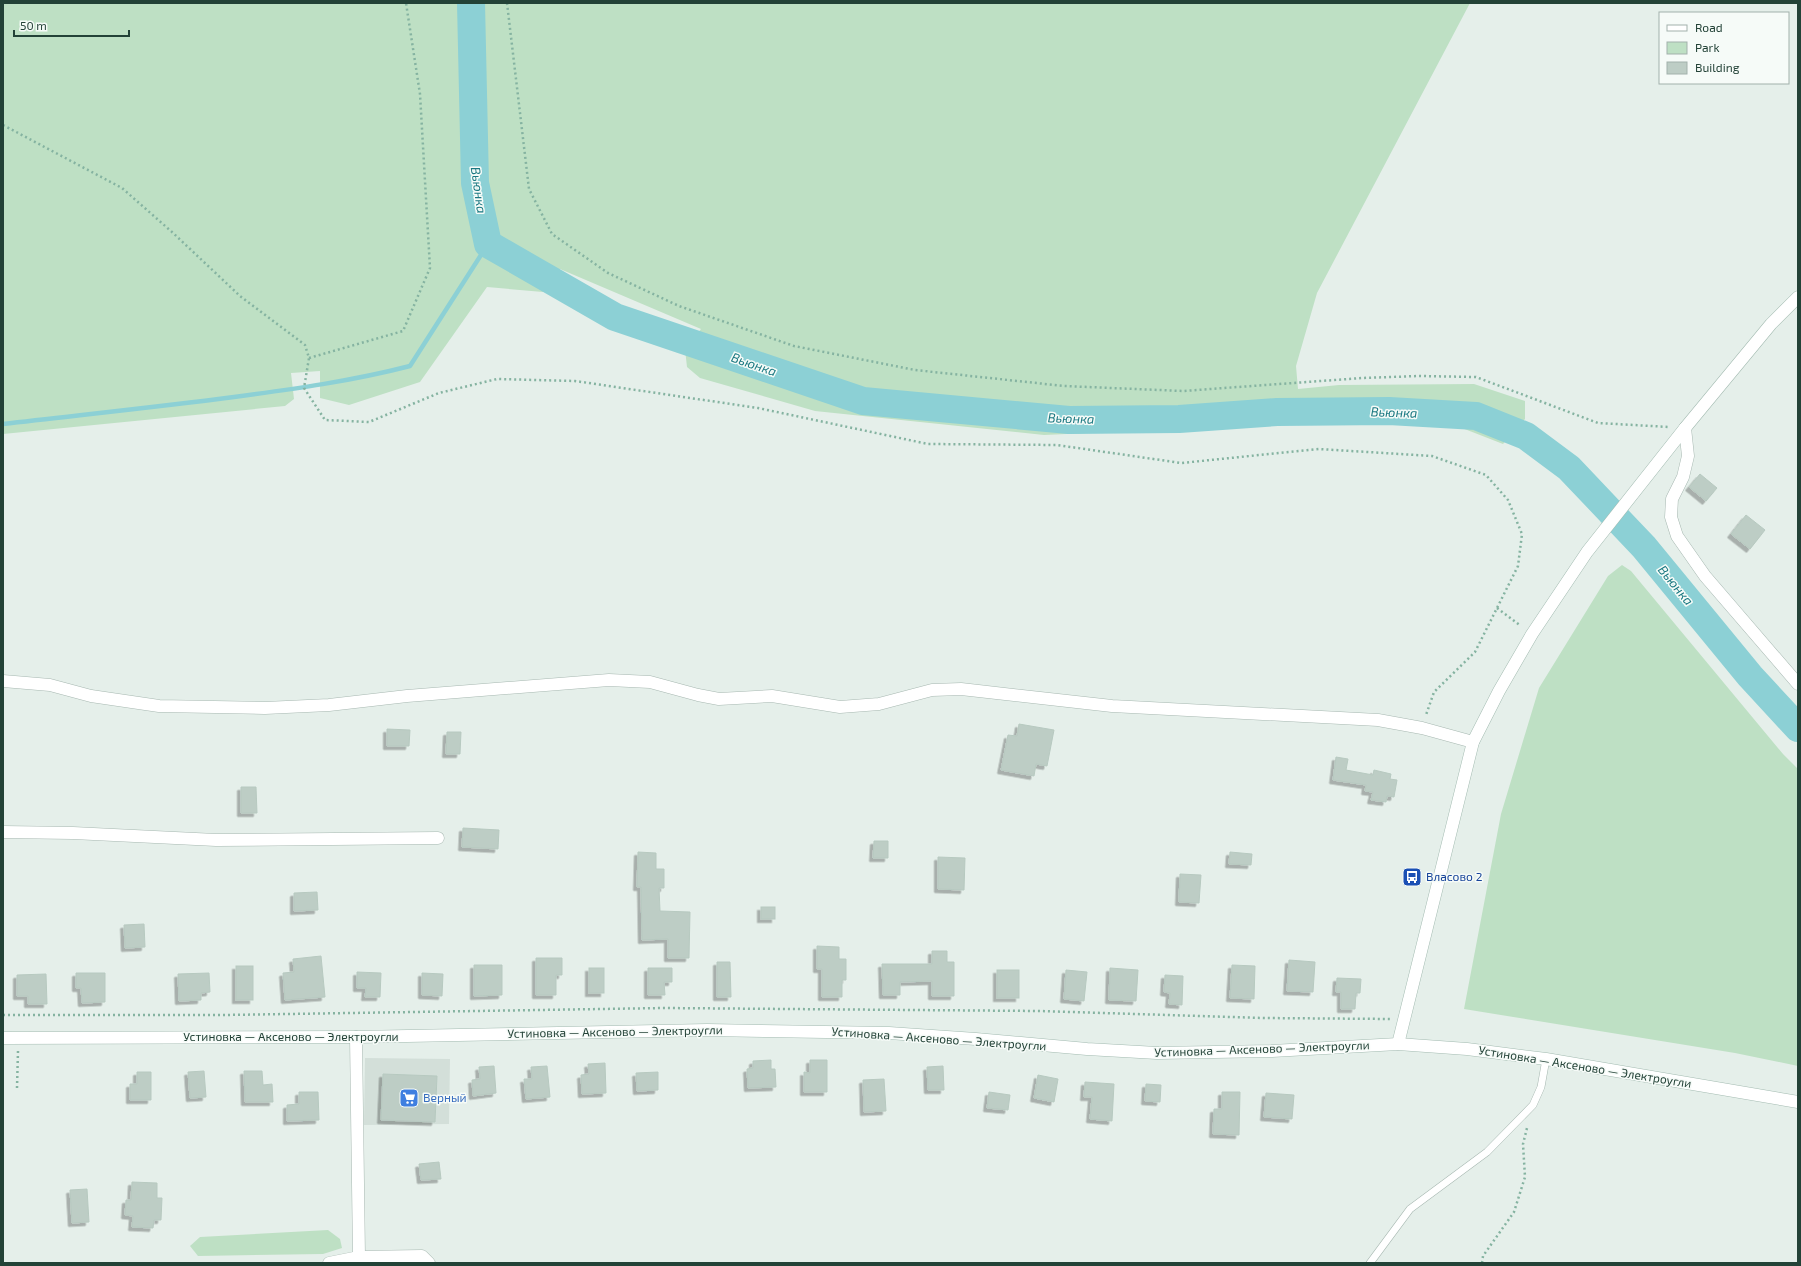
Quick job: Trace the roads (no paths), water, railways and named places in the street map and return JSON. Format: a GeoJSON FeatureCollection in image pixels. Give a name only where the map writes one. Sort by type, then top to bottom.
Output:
{"type":"FeatureCollection","features":[{"type":"Feature","properties":{"kind":"street"},"geometry":{"type":"LineString","coordinates":[[1398,1044],[1473,742],[1499,692],[1532,634],[1587,552],[1685,428],[1771,324],[1798,297]]}},
{"type":"Feature","properties":{"kind":"street"},"geometry":{"type":"LineString","coordinates":[[1685,428],[1688,456],[1683,477],[1672,499],[1670,517],[1676,536],[1705,576],[1798,684]]}},
{"type":"Feature","properties":{"kind":"street"},"geometry":{"type":"LineString","coordinates":[[3,682],[50,685],[91,696],[159,706],[265,708],[329,705],[407,696],[608,680],[650,682],[719,699],[772,696],[840,707],[879,704],[932,690],[961,690],[1112,706],[1378,720],[1422,728],[1473,742]]}},
{"type":"Feature","properties":{"kind":"street"},"geometry":{"type":"LineString","coordinates":[[3,832],[73,833],[216,840],[438,838]]}},
{"type":"Feature","properties":{"kind":"street","name":"Устиновка — Аксеново — Электроугли"},"geometry":{"type":"LineString","coordinates":[[3,1038],[356,1037],[707,1030],[841,1032],[976,1039],[1087,1049],[1157,1053],[1272,1051],[1398,1044],[1467,1049],[1546,1059],[1798,1102]]}},
{"type":"Feature","properties":{"kind":"street"},"geometry":{"type":"LineString","coordinates":[[356,1037],[359,1258]]}},
{"type":"Feature","properties":{"kind":"street"},"geometry":{"type":"LineString","coordinates":[[329,1263],[359,1258],[422,1256],[429,1263]]}},
{"type":"Feature","properties":{"kind":"lane"},"geometry":{"type":"LineString","coordinates":[[1370,1263],[1410,1209],[1487,1152],[1533,1105],[1541,1087],[1546,1059]]}},
{"type":"Feature","properties":{"kind":"waterway","name":"Вьюнка"},"geometry":{"type":"LineString","coordinates":[[471,3],[475,183],[488,244],[615,317],[863,401],[1069,420],[1179,419],[1277,412],[1389,411],[1476,416],[1526,436],[1569,468],[1644,547],[1750,676],[1798,728]]}},
{"type":"Feature","properties":{"kind":"waterway"},"geometry":{"type":"LineString","coordinates":[[3,424],[279,391],[345,380],[410,366],[488,244]]}},
{"type":"Feature","properties":{"kind":"place","name":"Власово 2"},"geometry":{"type":"Point","coordinates":[1412,877]}},
{"type":"Feature","properties":{"kind":"place","name":"Верный"},"geometry":{"type":"Point","coordinates":[409,1098]}}]}
